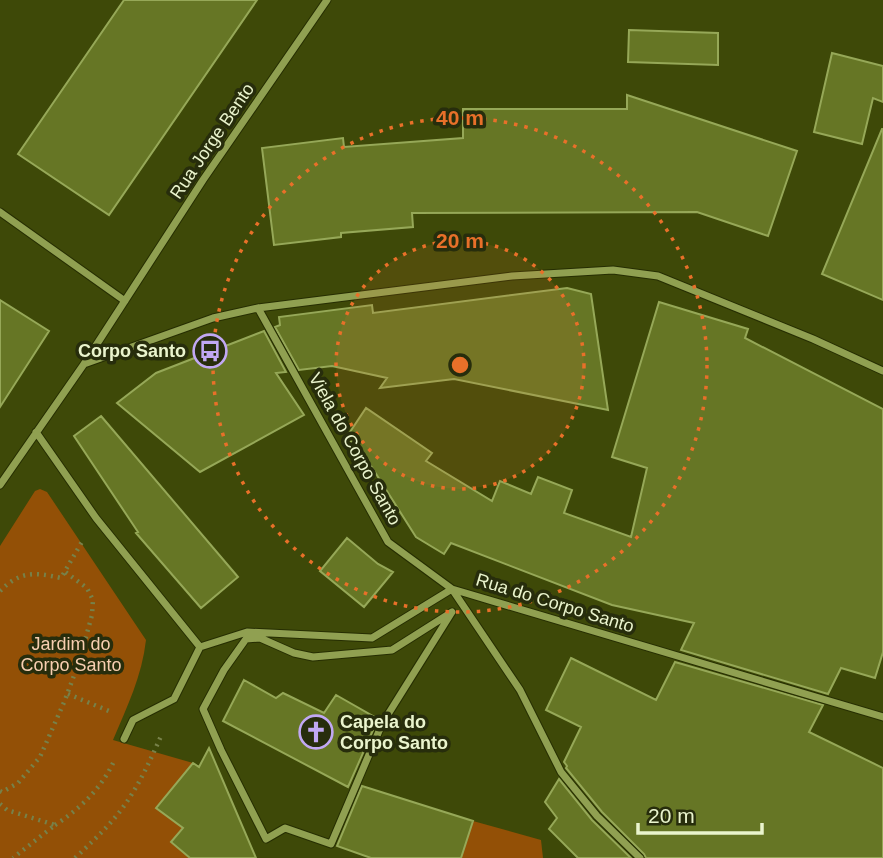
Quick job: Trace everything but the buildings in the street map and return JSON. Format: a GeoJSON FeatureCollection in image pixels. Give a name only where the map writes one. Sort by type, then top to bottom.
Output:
{"type":"FeatureCollection","features":[{"type":"Feature","properties":{"kind":"street","name":"Rua Jorge Bento"},"geometry":{"type":"LineString","coordinates":[[0,485],[84,364],[203,180],[327,0]]}},
{"type":"Feature","properties":{"kind":"street"},"geometry":{"type":"LineString","coordinates":[[0,212],[125,301]]}},
{"type":"Feature","properties":{"kind":"street"},"geometry":{"type":"LineString","coordinates":[[84,364],[214,318],[258,308],[512,276],[613,270],[658,276],[813,339],[883,371]]}},
{"type":"Feature","properties":{"kind":"street","name":"Viela do Corpo Santo"},"geometry":{"type":"LineString","coordinates":[[258,308],[388,542],[452,589],[520,690],[561,772],[597,816],[640,858]]}},
{"type":"Feature","properties":{"kind":"street"},"geometry":{"type":"LineString","coordinates":[[36,432],[96,518],[200,647],[174,699],[133,720],[124,739]]}},
{"type":"Feature","properties":{"kind":"street","name":"Rua do Corpo Santo"},"geometry":{"type":"LineString","coordinates":[[200,647],[247,632],[372,638],[452,589],[883,717]]}},
{"type":"Feature","properties":{"kind":"street"},"geometry":{"type":"LineString","coordinates":[[452,612],[382,724],[331,844],[285,828],[266,839],[203,709],[246,639],[260,638],[294,653],[313,657],[392,650],[452,612]]}},
{"type":"Feature","properties":{"kind":"path"},"geometry":{"type":"LineString","coordinates":[[0,591],[11,581],[24,575],[41,574],[61,578],[96,518]]}},
{"type":"Feature","properties":{"kind":"path"},"geometry":{"type":"LineString","coordinates":[[0,792],[18,783],[40,757],[79,662],[92,615],[93,600],[87,589],[64,571]]}},
{"type":"Feature","properties":{"kind":"path"},"geometry":{"type":"LineString","coordinates":[[68,694],[133,720]]}},
{"type":"Feature","properties":{"kind":"path"},"geometry":{"type":"LineString","coordinates":[[75,858],[106,829],[129,799],[148,766],[166,724]]}},
{"type":"Feature","properties":{"kind":"path"},"geometry":{"type":"LineString","coordinates":[[13,858],[72,814],[91,796],[108,775],[124,739]]}},
{"type":"Feature","properties":{"kind":"path"},"geometry":{"type":"LineString","coordinates":[[0,804],[7,810],[55,825]]}},
{"type":"Feature","properties":{"kind":"green space","name":"Jardim do Corpo Santo"},"geometry":{"type":"Polygon","coordinates":[[[40,489],[47,492],[146,640],[137,679],[113,740],[193,763],[157,807],[183,828],[171,842],[190,858],[0,858],[0,546],[35,491],[40,489]]]}},
{"type":"Feature","properties":{"kind":"green space"},"geometry":{"type":"Polygon","coordinates":[[[473,821],[541,840],[543,858],[461,858],[473,821]]]}},
{"type":"Feature","properties":{"kind":"place","name":"Corpo Santo"},"geometry":{"type":"Point","coordinates":[210,351]}},
{"type":"Feature","properties":{"kind":"place","name":"Capela do Corpo Santo"},"geometry":{"type":"Point","coordinates":[316,732]}}]}
